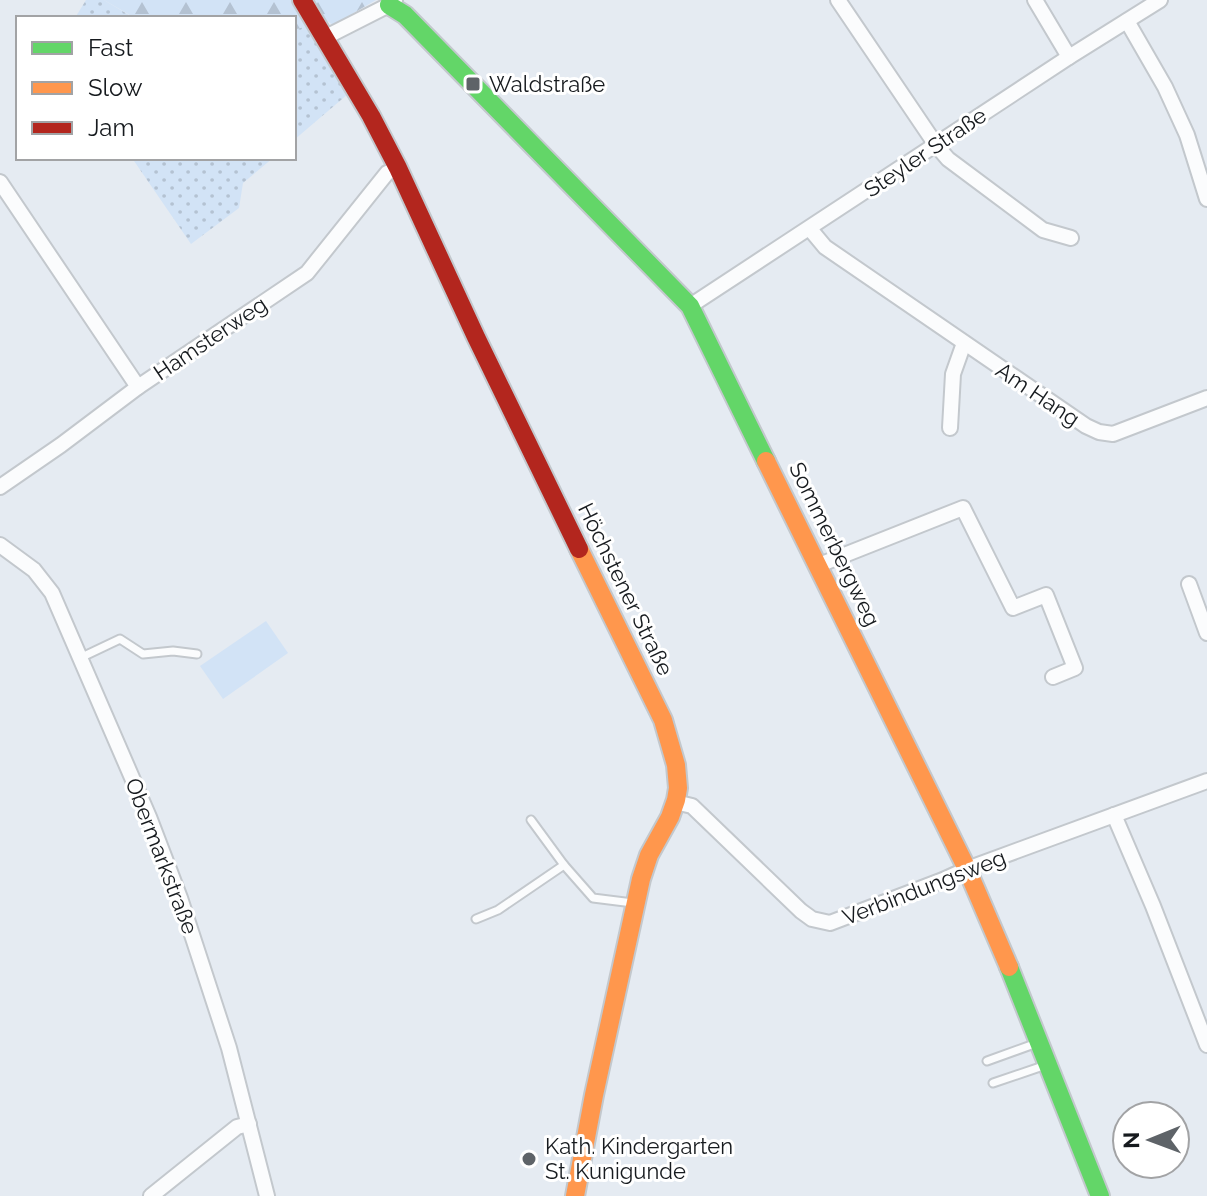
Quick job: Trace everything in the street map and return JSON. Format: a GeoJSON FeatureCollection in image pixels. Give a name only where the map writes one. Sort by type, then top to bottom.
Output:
{"type":"FeatureCollection","features":[{"type":"Feature","properties":{"kind":"street","name":"Höchstener Straße"},"geometry":{"type":"LineString","coordinates":[[302,0],[326,37],[398,168],[476,337],[663,720],[677,771],[675,802],[649,855],[635,904],[575,1196]]}},
{"type":"Feature","properties":{"kind":"street"},"geometry":{"type":"LineString","coordinates":[[838,0],[948,159],[1043,230],[1071,238]]}},
{"type":"Feature","properties":{"kind":"street"},"geometry":{"type":"LineString","coordinates":[[1035,0],[1069,57]]}},
{"type":"Feature","properties":{"kind":"street","name":"Steyler Straße"},"geometry":{"type":"LineString","coordinates":[[690,306],[1160,0]]}},
{"type":"Feature","properties":{"kind":"street"},"geometry":{"type":"LineString","coordinates":[[326,37],[392,2]]}},
{"type":"Feature","properties":{"kind":"street","name":"Sommerbergweg"},"geometry":{"type":"LineString","coordinates":[[392,2],[690,306],[967,869],[1100,1196]]}},
{"type":"Feature","properties":{"kind":"street"},"geometry":{"type":"LineString","coordinates":[[1127,21],[1165,87],[1187,135],[1207,199]]}},
{"type":"Feature","properties":{"kind":"street","name":"Hamsterweg"},"geometry":{"type":"LineString","coordinates":[[0,487],[138,387],[307,273],[387,173],[398,168]]}},
{"type":"Feature","properties":{"kind":"street"},"geometry":{"type":"LineString","coordinates":[[0,182],[138,387]]}},
{"type":"Feature","properties":{"kind":"street","name":"Am Hang"},"geometry":{"type":"LineString","coordinates":[[810,229],[825,247],[1066,414],[1099,432],[1113,434],[1207,398]]}},
{"type":"Feature","properties":{"kind":"street"},"geometry":{"type":"LineString","coordinates":[[950,428],[953,374],[964,343]]}},
{"type":"Feature","properties":{"kind":"street"},"geometry":{"type":"LineString","coordinates":[[819,565],[963,508],[1013,608],[1046,595],[1075,668],[1053,677]]}},
{"type":"Feature","properties":{"kind":"street","name":"Obermarkstraße"},"geometry":{"type":"LineString","coordinates":[[0,545],[42,578],[60,610],[153,826],[229,1048],[267,1196]]}},
{"type":"Feature","properties":{"kind":"street"},"geometry":{"type":"LineString","coordinates":[[1189,584],[1207,633]]}},
{"type":"Feature","properties":{"kind":"street","name":"Verbindungsweg"},"geometry":{"type":"LineString","coordinates":[[675,802],[692,806],[801,911],[812,919],[830,923],[1207,781]]}},
{"type":"Feature","properties":{"kind":"street"},"geometry":{"type":"LineString","coordinates":[[1114,815],[1207,1045]]}},
{"type":"Feature","properties":{"kind":"street"},"geometry":{"type":"LineString","coordinates":[[151,1196],[237,1127],[249,1124]]}},
{"type":"Feature","properties":{"kind":"lane"},"geometry":{"type":"LineString","coordinates":[[80,658],[120,639],[143,654],[173,651],[197,654]]}},
{"type":"Feature","properties":{"kind":"lane"},"geometry":{"type":"LineString","coordinates":[[531,820],[593,898],[635,904]]}},
{"type":"Feature","properties":{"kind":"lane"},"geometry":{"type":"LineString","coordinates":[[476,919],[498,910],[564,865]]}},
{"type":"Feature","properties":{"kind":"lane"},"geometry":{"type":"LineString","coordinates":[[987,1061],[1039,1042]]}},
{"type":"Feature","properties":{"kind":"lane"},"geometry":{"type":"LineString","coordinates":[[993,1083],[1048,1065]]}},
{"type":"Feature","properties":{"kind":"green space"},"geometry":{"type":"Polygon","coordinates":[[[86,0],[104,0],[131,16],[76,16],[86,0]]]}},
{"type":"Feature","properties":{"kind":"green space"},"geometry":{"type":"Polygon","coordinates":[[[104,0],[376,0],[333,25],[321,17],[296,29],[296,16],[132,16],[104,0]]]}},
{"type":"Feature","properties":{"kind":"green space"},"geometry":{"type":"Polygon","coordinates":[[[306,26],[348,94],[296,138],[296,29],[306,26]]]}},
{"type":"Feature","properties":{"kind":"green space"},"geometry":{"type":"Polygon","coordinates":[[[133,160],[271,160],[243,183],[239,208],[191,244],[133,160]]]}},
{"type":"Feature","properties":{"kind":"green space"},"geometry":{"type":"Polygon","coordinates":[[[266,621],[288,653],[223,699],[200,666],[266,621]]]}},
{"type":"Feature","properties":{"kind":"traffic: fast"},"geometry":{"type":"LineString","coordinates":[[389,5],[405,15],[690,306],[766,461]]}},
{"type":"Feature","properties":{"kind":"traffic: fast"},"geometry":{"type":"LineString","coordinates":[[1009,967],[1100,1196]]}},
{"type":"Feature","properties":{"kind":"traffic: slow"},"geometry":{"type":"LineString","coordinates":[[766,461],[967,869],[1009,967]]}},
{"type":"Feature","properties":{"kind":"traffic: slow"},"geometry":{"type":"LineString","coordinates":[[575,1196],[641,879],[649,855],[670,817],[678,788],[676,765],[663,720],[579,549]]}},
{"type":"Feature","properties":{"kind":"traffic: jam"},"geometry":{"type":"LineString","coordinates":[[302,0],[398,168],[579,549]]}},
{"type":"Feature","properties":{"kind":"place","name":"Waldstraße"},"geometry":{"type":"Point","coordinates":[473,84]}},
{"type":"Feature","properties":{"kind":"place","name":"Kath. Kindergarten St. Kunigunde"},"geometry":{"type":"Point","coordinates":[529,1159]}}]}
